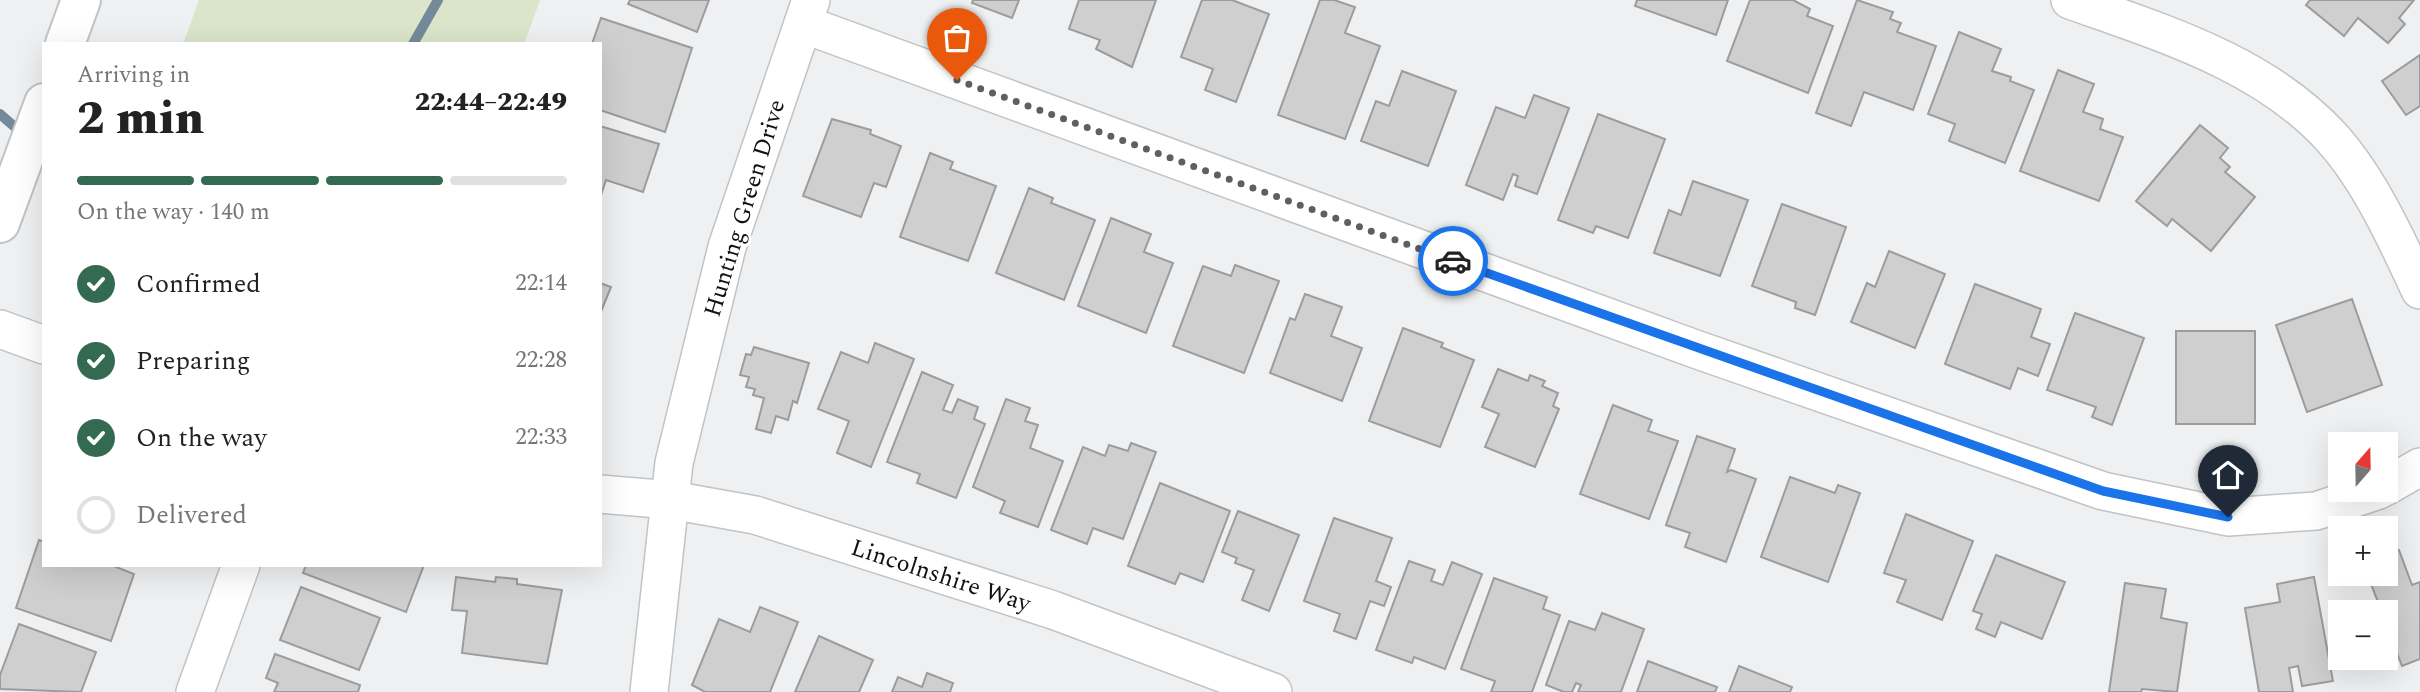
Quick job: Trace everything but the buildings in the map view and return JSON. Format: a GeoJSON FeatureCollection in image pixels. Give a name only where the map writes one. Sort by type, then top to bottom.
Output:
{"type":"FeatureCollection","features":[{"type":"Feature","properties":{"kind":"main road"},"geometry":{"type":"LineString","coordinates":[[66,42],[81,0]]}},
{"type":"Feature","properties":{"kind":"main road"},"geometry":{"type":"LineString","coordinates":[[6,206],[42,108]]}},
{"type":"Feature","properties":{"kind":"street"},"geometry":{"type":"LineString","coordinates":[[2070,0],[2174,37],[2244,70],[2292,100],[2333,139],[2384,215],[2420,290]]}},
{"type":"Feature","properties":{"kind":"street"},"geometry":{"type":"LineString","coordinates":[[807,12],[1698,350],[2103,491],[2228,517],[2316,511],[2343,502]]}},
{"type":"Feature","properties":{"kind":"street","name":"Hunting Green Drive"},"geometry":{"type":"LineString","coordinates":[[649,692],[674,463],[727,247],[807,12]]}},
{"type":"Feature","properties":{"kind":"street"},"geometry":{"type":"LineString","coordinates":[[0,329],[42,344]]}},
{"type":"Feature","properties":{"kind":"street"},"geometry":{"type":"LineString","coordinates":[[2398,479],[2420,467]]}},
{"type":"Feature","properties":{"kind":"street","name":"Lincolnshire Way"},"geometry":{"type":"LineString","coordinates":[[602,494],[671,500],[755,515],[1053,610],[1273,692]]}},
{"type":"Feature","properties":{"kind":"street"},"geometry":{"type":"LineString","coordinates":[[195,692],[241,567]]}},
{"type":"Feature","properties":{"kind":"green space"},"geometry":{"type":"Polygon","coordinates":[[[199,0],[540,0],[525,42],[184,42],[199,0]]]}},
{"type":"Feature","properties":{"kind":"waterway"},"geometry":{"type":"LineString","coordinates":[[414,42],[438,0]]}},
{"type":"Feature","properties":{"kind":"waterway"},"geometry":{"type":"LineString","coordinates":[[0,114],[24,135]]}},
{"type":"Feature","properties":{"kind":"way so far"},"geometry":{"type":"LineString","coordinates":[[957,80],[1453,261]]}},
{"type":"Feature","properties":{"kind":"route"},"geometry":{"type":"LineString","coordinates":[[1453,261],[1698,350],[2103,491],[2228,517]]}}]}
